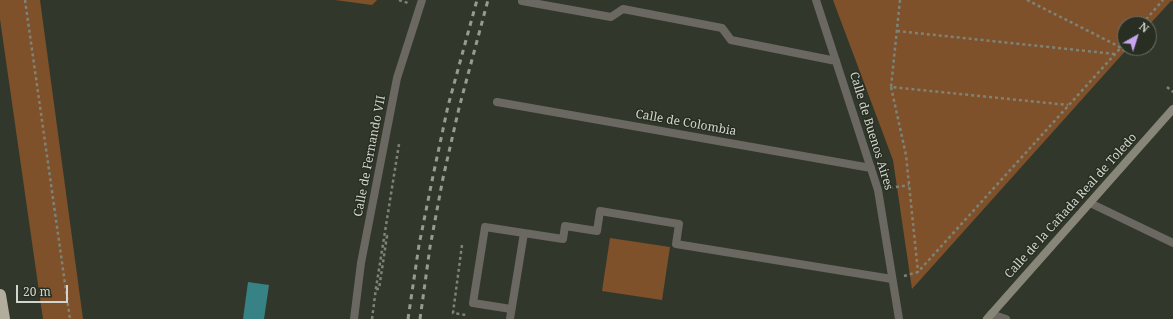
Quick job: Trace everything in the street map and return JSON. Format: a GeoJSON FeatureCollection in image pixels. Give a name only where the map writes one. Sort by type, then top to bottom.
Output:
{"type":"FeatureCollection","features":[{"type":"Feature","properties":{"kind":"highway"},"geometry":{"type":"LineString","coordinates":[[0,295],[3,319]]}},
{"type":"Feature","properties":{"kind":"highway"},"geometry":{"type":"LineString","coordinates":[[0,304],[3,319]]}},
{"type":"Feature","properties":{"kind":"street","name":"Calle de Fernando VII"},"geometry":{"type":"LineString","coordinates":[[354,319],[361,263],[397,78],[422,0]]}},
{"type":"Feature","properties":{"kind":"street","name":"Calle de Buenos Aires"},"geometry":{"type":"LineString","coordinates":[[816,0],[878,190],[899,319]]}},
{"type":"Feature","properties":{"kind":"street"},"geometry":{"type":"LineString","coordinates":[[522,1],[611,17],[623,9],[722,28],[731,40],[836,61]]}},
{"type":"Feature","properties":{"kind":"street","name":"Calle de Colombia"},"geometry":{"type":"LineString","coordinates":[[497,102],[871,168]]}},
{"type":"Feature","properties":{"kind":"street","name":"Calle de la Cañada Real de Toledo"},"geometry":{"type":"LineString","coordinates":[[989,316],[1173,109]]}},
{"type":"Feature","properties":{"kind":"street"},"geometry":{"type":"LineString","coordinates":[[1090,203],[1173,243]]}},
{"type":"Feature","properties":{"kind":"street"},"geometry":{"type":"LineString","coordinates":[[511,309],[473,302],[486,227],[563,240],[565,226],[597,231],[600,211],[679,224],[676,244],[892,279]]}},
{"type":"Feature","properties":{"kind":"street"},"geometry":{"type":"LineString","coordinates":[[510,319],[524,233]]}},
{"type":"Feature","properties":{"kind":"street"},"geometry":{"type":"LineString","coordinates":[[989,316],[1006,319]]}},
{"type":"Feature","properties":{"kind":"path"},"geometry":{"type":"LineString","coordinates":[[25,0],[70,319]]}},
{"type":"Feature","properties":{"kind":"path"},"geometry":{"type":"LineString","coordinates":[[900,0],[891,87],[906,155],[918,272]]}},
{"type":"Feature","properties":{"kind":"path"},"geometry":{"type":"LineString","coordinates":[[1027,0],[1117,46]]}},
{"type":"Feature","properties":{"kind":"path"},"geometry":{"type":"LineString","coordinates":[[1149,16],[1163,0]]}},
{"type":"Feature","properties":{"kind":"path"},"geometry":{"type":"LineString","coordinates":[[897,31],[1115,54]]}},
{"type":"Feature","properties":{"kind":"path"},"geometry":{"type":"LineString","coordinates":[[892,279],[918,272],[1117,52]]}},
{"type":"Feature","properties":{"kind":"path"},"geometry":{"type":"LineString","coordinates":[[891,87],[1068,106]]}},
{"type":"Feature","properties":{"kind":"path"},"geometry":{"type":"LineString","coordinates":[[1167,87],[1173,92]]}},
{"type":"Feature","properties":{"kind":"path"},"geometry":{"type":"LineString","coordinates":[[372,319],[376,289],[378,289],[381,275],[387,236],[384,236],[400,137]]}},
{"type":"Feature","properties":{"kind":"path"},"geometry":{"type":"LineString","coordinates":[[878,190],[909,185]]}},
{"type":"Feature","properties":{"kind":"path"},"geometry":{"type":"LineString","coordinates":[[460,261],[462,245]]}},
{"type":"Feature","properties":{"kind":"shaded area"},"geometry":{"type":"Polygon","coordinates":[[[0,0],[40,0],[83,319],[43,319],[0,19],[0,0]]]}},
{"type":"Feature","properties":{"kind":"shaded area"},"geometry":{"type":"Polygon","coordinates":[[[335,0],[377,0],[372,5],[335,0]]]}},
{"type":"Feature","properties":{"kind":"shaded area"},"geometry":{"type":"Polygon","coordinates":[[[833,0],[1173,0],[1157,16],[1117,16],[1117,56],[1121,56],[912,289],[893,160],[833,0]]]}},
{"type":"Feature","properties":{"kind":"shaded area"},"geometry":{"type":"Polygon","coordinates":[[[610,238],[670,247],[662,300],[602,291],[610,238]]]}},
{"type":"Feature","properties":{"kind":"water"},"geometry":{"type":"Polygon","coordinates":[[[248,282],[269,285],[264,319],[243,319],[248,282]]]}},
{"type":"Feature","properties":{"kind":"railway"},"geometry":{"type":"LineString","coordinates":[[408,319],[419,245],[448,106],[477,0]]}},
{"type":"Feature","properties":{"kind":"railway"},"geometry":{"type":"LineString","coordinates":[[420,319],[430,247],[443,178],[459,108],[488,0]]}}]}
